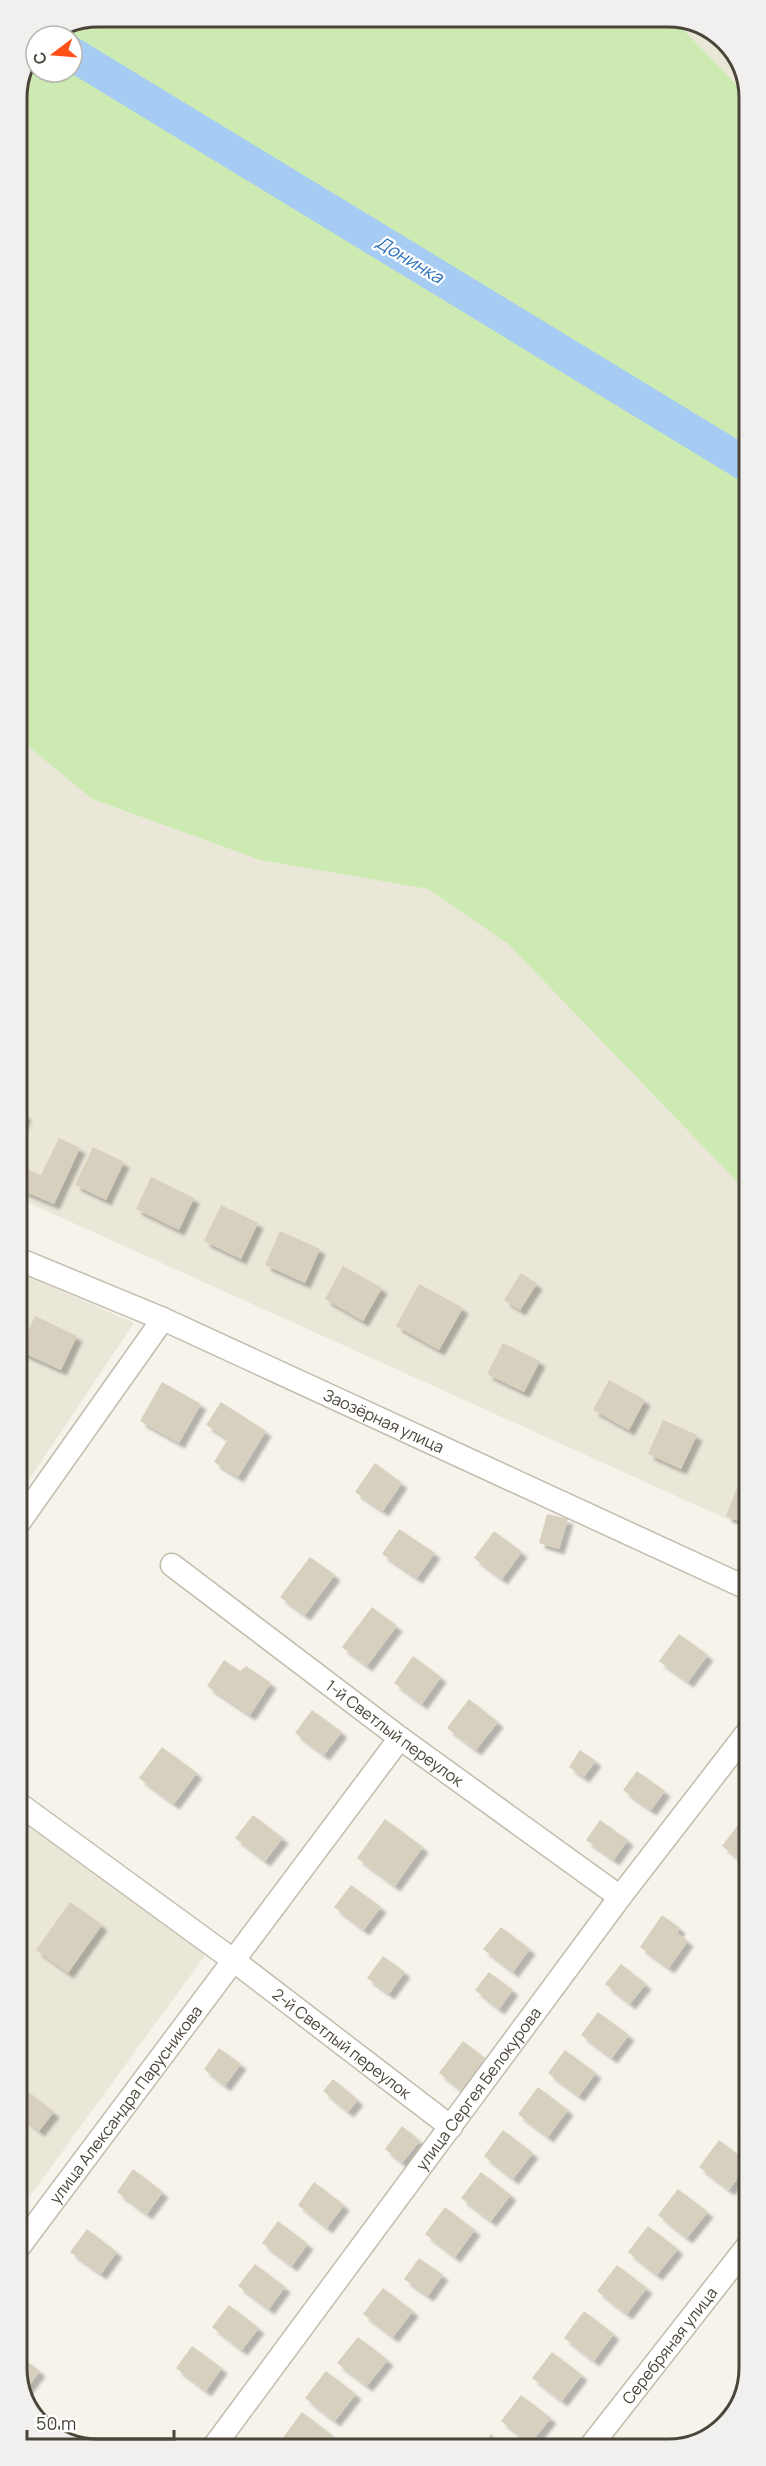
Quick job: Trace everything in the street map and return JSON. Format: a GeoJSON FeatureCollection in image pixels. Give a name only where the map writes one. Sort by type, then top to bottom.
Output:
{"type":"FeatureCollection","features":[{"type":"Feature","properties":{"kind":"street","name":"Заозёрная улица"},"geometry":{"type":"LineString","coordinates":[[27,1263],[163,1319],[739,1584]]}},
{"type":"Feature","properties":{"kind":"street"},"geometry":{"type":"LineString","coordinates":[[27,1511],[163,1319]]}},
{"type":"Feature","properties":{"kind":"street","name":"1-й Светлый переулок"},"geometry":{"type":"LineString","coordinates":[[171,1565],[400,1738],[620,1897]]}},
{"type":"Feature","properties":{"kind":"street"},"geometry":{"type":"LineString","coordinates":[[232,1960],[400,1738]]}},
{"type":"Feature","properties":{"kind":"street","name":"улица Сергея Белокурова"},"geometry":{"type":"LineString","coordinates":[[219,2439],[620,1897],[739,1743]]}},
{"type":"Feature","properties":{"kind":"street","name":"2-й Светлый переулок"},"geometry":{"type":"LineString","coordinates":[[27,1810],[232,1960],[451,2127]]}},
{"type":"Feature","properties":{"kind":"street","name":"улица Александра Парусникова"},"geometry":{"type":"LineString","coordinates":[[27,2236],[232,1960]]}},
{"type":"Feature","properties":{"kind":"street","name":"Серебряная улица"},"geometry":{"type":"LineString","coordinates":[[596,2439],[739,2257]]}},
{"type":"Feature","properties":{"kind":"shaded area"},"geometry":{"type":"Polygon","coordinates":[[[682,28],[695,32],[715,45],[734,71],[738,85],[682,28]]]}},
{"type":"Feature","properties":{"kind":"shaded area"},"geometry":{"type":"Polygon","coordinates":[[[27,745],[92,799],[260,860],[428,889],[508,944],[739,1184],[739,1524],[27,1202],[27,745]]]}},
{"type":"Feature","properties":{"kind":"shaded area"},"geometry":{"type":"Polygon","coordinates":[[[27,1276],[134,1323],[27,1483],[27,1276]]]}},
{"type":"Feature","properties":{"kind":"shaded area"},"geometry":{"type":"Polygon","coordinates":[[[27,1820],[206,1954],[27,2200],[27,1820]]]}},
{"type":"Feature","properties":{"kind":"green space"},"geometry":{"type":"Polygon","coordinates":[[[98,27],[672,27],[682,28],[738,85],[739,1184],[508,944],[428,889],[260,860],[92,799],[27,745],[28,84],[84,84],[84,28],[98,27]]]}},
{"type":"Feature","properties":{"kind":"building"},"geometry":{"type":"Polygon","coordinates":[[[59,1138],[80,1148],[54,1204],[27,1193],[28,1170],[41,1175],[59,1138]]]}},
{"type":"Feature","properties":{"kind":"building"},"geometry":{"type":"Polygon","coordinates":[[[93,1147],[124,1162],[106,1200],[75,1185],[93,1147]]]}},
{"type":"Feature","properties":{"kind":"building"},"geometry":{"type":"Polygon","coordinates":[[[151,1177],[194,1198],[179,1230],[136,1209],[151,1177]]]}},
{"type":"Feature","properties":{"kind":"building"},"geometry":{"type":"Polygon","coordinates":[[[221,1205],[258,1223],[241,1259],[204,1241],[221,1205]]]}},
{"type":"Feature","properties":{"kind":"building"},"geometry":{"type":"Polygon","coordinates":[[[280,1231],[320,1249],[305,1283],[265,1265],[280,1231]]]}},
{"type":"Feature","properties":{"kind":"building"},"geometry":{"type":"Polygon","coordinates":[[[343,1266],[382,1288],[363,1321],[325,1299],[343,1266]]]}},
{"type":"Feature","properties":{"kind":"building"},"geometry":{"type":"Polygon","coordinates":[[[521,1273],[537,1284],[520,1310],[504,1300],[521,1273]]]}},
{"type":"Feature","properties":{"kind":"building"},"geometry":{"type":"Polygon","coordinates":[[[419,1284],[463,1308],[439,1350],[396,1326],[419,1284]]]}},
{"type":"Feature","properties":{"kind":"building"},"geometry":{"type":"Polygon","coordinates":[[[35,1316],[77,1336],[61,1370],[27,1355],[27,1334],[35,1316]]]}},
{"type":"Feature","properties":{"kind":"building"},"geometry":{"type":"Polygon","coordinates":[[[503,1343],[540,1361],[524,1392],[487,1374],[503,1343]]]}},
{"type":"Feature","properties":{"kind":"building"},"geometry":{"type":"Polygon","coordinates":[[[609,1380],[645,1400],[629,1430],[593,1410],[609,1380]]]}},
{"type":"Feature","properties":{"kind":"building"},"geometry":{"type":"Polygon","coordinates":[[[162,1382],[201,1404],[179,1443],[140,1421],[162,1382]]]}},
{"type":"Feature","properties":{"kind":"building"},"geometry":{"type":"Polygon","coordinates":[[[221,1402],[266,1431],[238,1477],[214,1462],[228,1439],[206,1425],[221,1402]]]}},
{"type":"Feature","properties":{"kind":"building"},"geometry":{"type":"Polygon","coordinates":[[[663,1420],[697,1435],[681,1469],[648,1454],[663,1420]]]}},
{"type":"Feature","properties":{"kind":"building"},"geometry":{"type":"Polygon","coordinates":[[[375,1463],[402,1483],[383,1511],[355,1492],[375,1463]]]}},
{"type":"Feature","properties":{"kind":"building"},"geometry":{"type":"Polygon","coordinates":[[[737,1488],[739,1489],[739,1521],[726,1516],[737,1488]]]}},
{"type":"Feature","properties":{"kind":"building"},"geometry":{"type":"Polygon","coordinates":[[[547,1514],[568,1519],[559,1549],[539,1543],[547,1514]]]}},
{"type":"Feature","properties":{"kind":"building"},"geometry":{"type":"Polygon","coordinates":[[[399,1529],[435,1553],[417,1578],[382,1554],[399,1529]]]}},
{"type":"Feature","properties":{"kind":"building"},"geometry":{"type":"Polygon","coordinates":[[[494,1531],[522,1552],[502,1579],[474,1558],[494,1531]]]}},
{"type":"Feature","properties":{"kind":"building"},"geometry":{"type":"Polygon","coordinates":[[[310,1557],[335,1575],[305,1615],[280,1597],[310,1557]]]}},
{"type":"Feature","properties":{"kind":"building"},"geometry":{"type":"Polygon","coordinates":[[[372,1607],[397,1626],[367,1666],[342,1647],[372,1607]]]}},
{"type":"Feature","properties":{"kind":"building"},"geometry":{"type":"Polygon","coordinates":[[[679,1634],[708,1655],[688,1682],[659,1661],[679,1634]]]}},
{"type":"Feature","properties":{"kind":"building"},"geometry":{"type":"Polygon","coordinates":[[[413,1656],[441,1677],[422,1704],[394,1683],[413,1656]]]}},
{"type":"Feature","properties":{"kind":"building"},"geometry":{"type":"Polygon","coordinates":[[[224,1660],[240,1671],[246,1666],[271,1683],[250,1715],[207,1686],[224,1660]]]}},
{"type":"Feature","properties":{"kind":"building"},"geometry":{"type":"Polygon","coordinates":[[[469,1699],[498,1722],[476,1750],[447,1728],[469,1699]]]}},
{"type":"Feature","properties":{"kind":"building"},"geometry":{"type":"Polygon","coordinates":[[[312,1710],[342,1732],[324,1755],[295,1733],[312,1710]]]}},
{"type":"Feature","properties":{"kind":"building"},"geometry":{"type":"Polygon","coordinates":[[[162,1747],[197,1773],[174,1804],[139,1778],[162,1747]]]}},
{"type":"Feature","properties":{"kind":"building"},"geometry":{"type":"Polygon","coordinates":[[[580,1750],[596,1761],[584,1777],[569,1767],[580,1750]]]}},
{"type":"Feature","properties":{"kind":"building"},"geometry":{"type":"Polygon","coordinates":[[[637,1771],[665,1791],[651,1810],[623,1790],[637,1771]]]}},
{"type":"Feature","properties":{"kind":"building"},"geometry":{"type":"Polygon","coordinates":[[[253,1815],[283,1838],[265,1861],[235,1838],[253,1815]]]}},
{"type":"Feature","properties":{"kind":"building"},"geometry":{"type":"Polygon","coordinates":[[[385,1819],[423,1847],[395,1886],[357,1858],[385,1819]]]}},
{"type":"Feature","properties":{"kind":"building"},"geometry":{"type":"Polygon","coordinates":[[[600,1820],[628,1840],[614,1860],[586,1840],[600,1820]]]}},
{"type":"Feature","properties":{"kind":"building"},"geometry":{"type":"Polygon","coordinates":[[[739,1824],[739,1859],[722,1846],[739,1824]]]}},
{"type":"Feature","properties":{"kind":"building"},"geometry":{"type":"Polygon","coordinates":[[[351,1885],[381,1907],[364,1930],[334,1907],[351,1885]]]}},
{"type":"Feature","properties":{"kind":"building"},"geometry":{"type":"Polygon","coordinates":[[[70,1902],[102,1925],[68,1973],[36,1950],[70,1902]]]}},
{"type":"Feature","properties":{"kind":"building"},"geometry":{"type":"Polygon","coordinates":[[[662,1915],[680,1928],[677,1933],[688,1941],[669,1968],[640,1947],[662,1915]]]}},
{"type":"Feature","properties":{"kind":"building"},"geometry":{"type":"Polygon","coordinates":[[[501,1927],[530,1949],[513,1972],[483,1949],[501,1927]]]}},
{"type":"Feature","properties":{"kind":"building"},"geometry":{"type":"Polygon","coordinates":[[[383,1956],[405,1972],[389,1994],[367,1978],[383,1956]]]}},
{"type":"Feature","properties":{"kind":"building"},"geometry":{"type":"Polygon","coordinates":[[[621,1964],[646,1984],[630,2004],[605,1984],[621,1964]]]}},
{"type":"Feature","properties":{"kind":"building"},"geometry":{"type":"Polygon","coordinates":[[[489,1972],[513,1990],[499,2009],[475,1990],[489,1972]]]}},
{"type":"Feature","properties":{"kind":"building"},"geometry":{"type":"Polygon","coordinates":[[[598,2012],[629,2035],[612,2058],[581,2035],[598,2012]]]}},
{"type":"Feature","properties":{"kind":"building"},"geometry":{"type":"Polygon","coordinates":[[[463,2041],[485,2058],[461,2090],[439,2073],[463,2041]]]}},
{"type":"Feature","properties":{"kind":"building"},"geometry":{"type":"Polygon","coordinates":[[[219,2048],[241,2064],[225,2086],[204,2069],[219,2048]]]}},
{"type":"Feature","properties":{"kind":"building"},"geometry":{"type":"Polygon","coordinates":[[[565,2050],[596,2073],[579,2096],[548,2073],[565,2050]]]}},
{"type":"Feature","properties":{"kind":"building"},"geometry":{"type":"Polygon","coordinates":[[[333,2079],[358,2100],[348,2112],[323,2091],[333,2079]]]}},
{"type":"Feature","properties":{"kind":"building"},"geometry":{"type":"Polygon","coordinates":[[[538,2087],[568,2110],[548,2137],[518,2114],[538,2087]]]}},
{"type":"Feature","properties":{"kind":"building"},"geometry":{"type":"Polygon","coordinates":[[[27,2091],[54,2112],[39,2131],[27,2121],[27,2091]]]}},
{"type":"Feature","properties":{"kind":"building"},"geometry":{"type":"Polygon","coordinates":[[[402,2126],[420,2141],[402,2163],[385,2149],[402,2126]]]}},
{"type":"Feature","properties":{"kind":"building"},"geometry":{"type":"Polygon","coordinates":[[[503,2130],[533,2153],[513,2179],[484,2156],[503,2130]]]}},
{"type":"Feature","properties":{"kind":"building"},"geometry":{"type":"Polygon","coordinates":[[[719,2140],[739,2155],[739,2176],[729,2190],[699,2167],[719,2140]]]}},
{"type":"Feature","properties":{"kind":"building"},"geometry":{"type":"Polygon","coordinates":[[[133,2169],[163,2192],[147,2214],[117,2192],[133,2169]]]}},
{"type":"Feature","properties":{"kind":"building"},"geometry":{"type":"Polygon","coordinates":[[[481,2172],[511,2195],[491,2221],[461,2198],[481,2172]]]}},
{"type":"Feature","properties":{"kind":"building"},"geometry":{"type":"Polygon","coordinates":[[[314,2182],[344,2205],[327,2228],[298,2205],[314,2182]]]}},
{"type":"Feature","properties":{"kind":"building"},"geometry":{"type":"Polygon","coordinates":[[[678,2189],[708,2212],[687,2238],[658,2215],[678,2189]]]}},
{"type":"Feature","properties":{"kind":"building"},"geometry":{"type":"Polygon","coordinates":[[[445,2207],[475,2230],[455,2257],[425,2234],[445,2207]]]}},
{"type":"Feature","properties":{"kind":"building"},"geometry":{"type":"Polygon","coordinates":[[[278,2221],[308,2244],[292,2266],[262,2243],[278,2221]]]}},
{"type":"Feature","properties":{"kind":"building"},"geometry":{"type":"Polygon","coordinates":[[[648,2226],[678,2249],[657,2275],[628,2252],[648,2226]]]}},
{"type":"Feature","properties":{"kind":"building"},"geometry":{"type":"Polygon","coordinates":[[[87,2229],[117,2252],[101,2274],[70,2252],[87,2229]]]}},
{"type":"Feature","properties":{"kind":"building"},"geometry":{"type":"Polygon","coordinates":[[[419,2258],[443,2275],[428,2296],[404,2279],[419,2258]]]}},
{"type":"Feature","properties":{"kind":"building"},"geometry":{"type":"Polygon","coordinates":[[[255,2264],[285,2287],[269,2309],[238,2286],[255,2264]]]}},
{"type":"Feature","properties":{"kind":"building"},"geometry":{"type":"Polygon","coordinates":[[[617,2265],[647,2288],[627,2314],[597,2291],[617,2265]]]}},
{"type":"Feature","properties":{"kind":"building"},"geometry":{"type":"Polygon","coordinates":[[[383,2288],[413,2311],[393,2337],[363,2314],[383,2288]]]}},
{"type":"Feature","properties":{"kind":"building"},"geometry":{"type":"Polygon","coordinates":[[[229,2305],[259,2328],[242,2350],[212,2327],[229,2305]]]}},
{"type":"Feature","properties":{"kind":"building"},"geometry":{"type":"Polygon","coordinates":[[[584,2311],[614,2334],[594,2361],[564,2338],[584,2311]]]}},
{"type":"Feature","properties":{"kind":"building"},"geometry":{"type":"Polygon","coordinates":[[[358,2337],[388,2360],[367,2386],[337,2363],[358,2337]]]}},
{"type":"Feature","properties":{"kind":"building"},"geometry":{"type":"Polygon","coordinates":[[[192,2346],[222,2368],[206,2391],[176,2368],[192,2346]]]}},
{"type":"Feature","properties":{"kind":"building"},"geometry":{"type":"Polygon","coordinates":[[[552,2352],[582,2375],[562,2401],[532,2378],[552,2352]]]}},
{"type":"Feature","properties":{"kind":"building"},"geometry":{"type":"Polygon","coordinates":[[[27,2362],[40,2371],[29,2386],[27,2362]]]}},
{"type":"Feature","properties":{"kind":"building"},"geometry":{"type":"Polygon","coordinates":[[[326,2371],[356,2394],[335,2421],[305,2398],[326,2371]]]}},
{"type":"Feature","properties":{"kind":"building"},"geometry":{"type":"Polygon","coordinates":[[[521,2395],[551,2418],[534,2439],[524,2439],[501,2421],[521,2395]]]}},
{"type":"Feature","properties":{"kind":"building"},"geometry":{"type":"Polygon","coordinates":[[[302,2412],[332,2435],[329,2439],[282,2439],[302,2412]]]}},
{"type":"Feature","properties":{"kind":"building"},"geometry":{"type":"Polygon","coordinates":[[[491,2434],[497,2439],[487,2439],[491,2434]]]}},
{"type":"Feature","properties":{"kind":"waterway","name":"Донинка"},"geometry":{"type":"LineString","coordinates":[[84,61],[739,460]]}}]}
